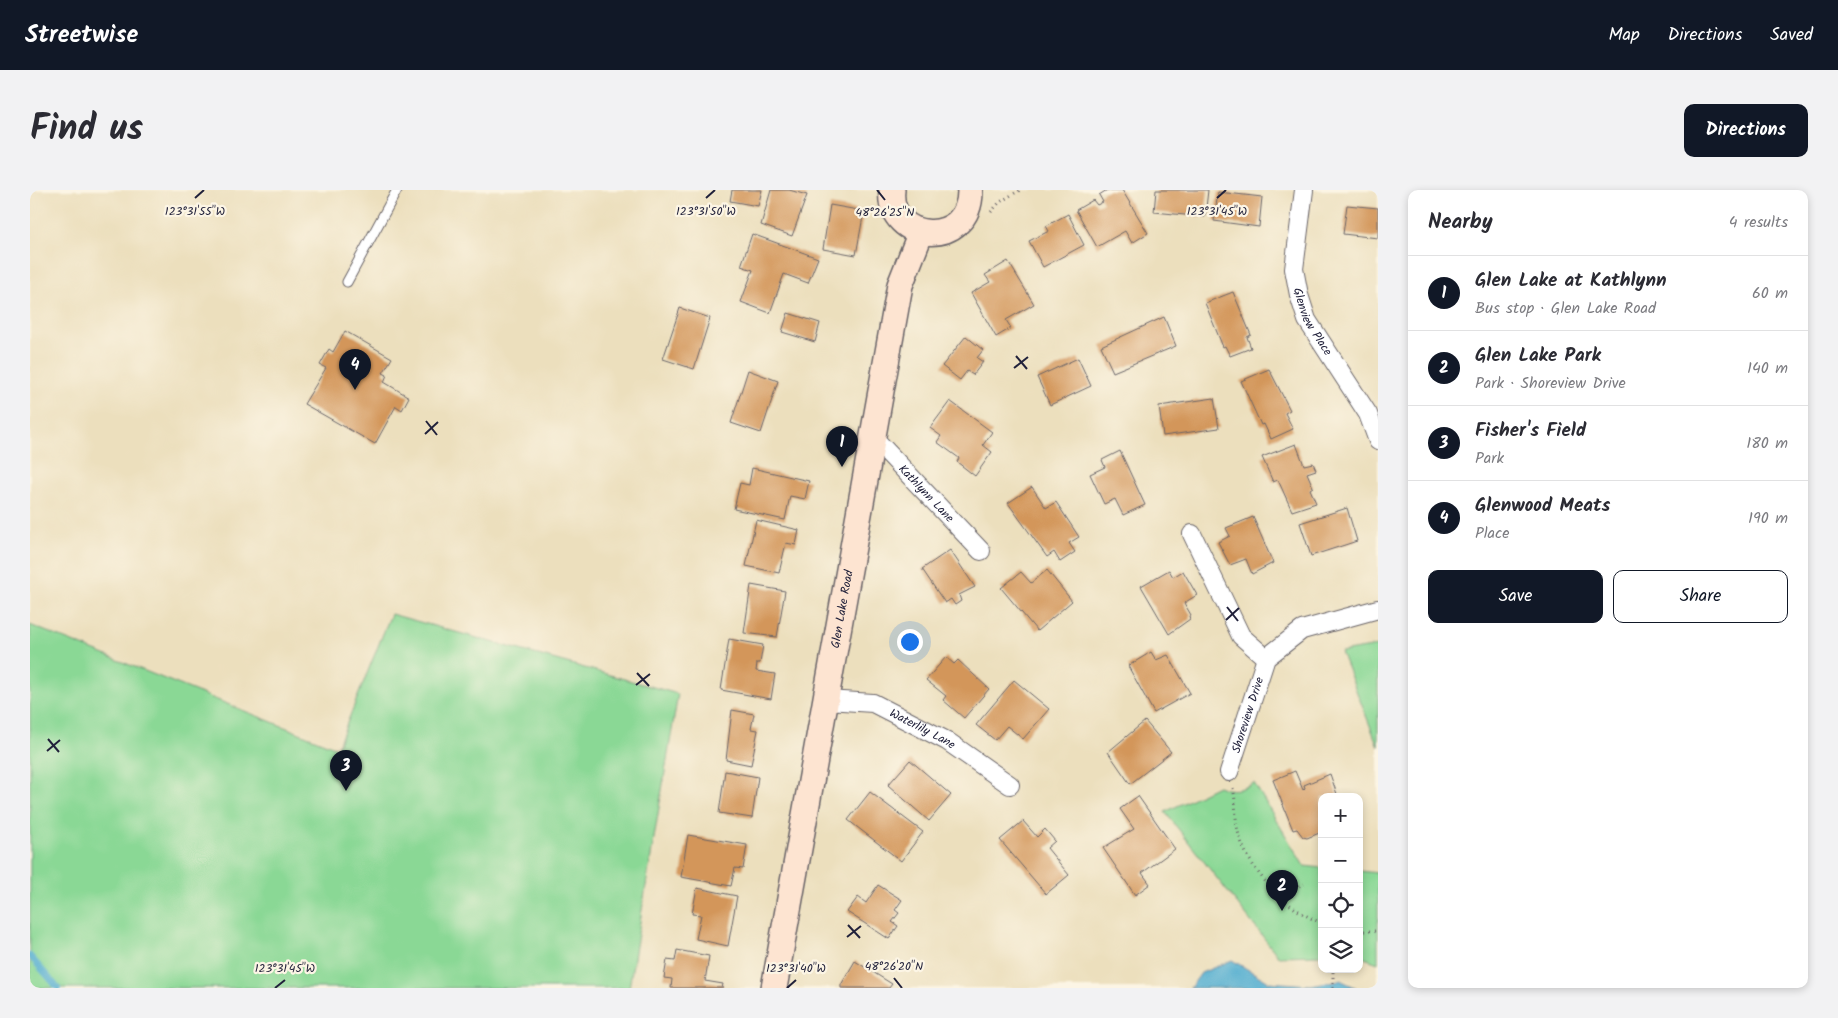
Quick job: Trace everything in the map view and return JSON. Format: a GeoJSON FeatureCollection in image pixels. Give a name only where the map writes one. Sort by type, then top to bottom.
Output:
{"type":"FeatureCollection","features":[{"type":"Feature","properties":{"kind":"street"},"geometry":{"type":"LineString","coordinates":[[892,190],[891,196],[897,214],[912,228],[920,232],[936,234],[958,224],[971,204],[970,190]]}},
{"type":"Feature","properties":{"kind":"street","name":"Glenview Place"},"geometry":{"type":"LineString","coordinates":[[1304,190],[1294,269],[1299,295],[1307,320],[1368,414],[1378,441]]}},
{"type":"Feature","properties":{"kind":"street","name":"Glen Lake Road"},"geometry":{"type":"LineString","coordinates":[[774,988],[900,285],[920,232]]}},
{"type":"Feature","properties":{"kind":"street","name":"Kathlynn Lane"},"geometry":{"type":"LineString","coordinates":[[872,436],[981,551]]}},
{"type":"Feature","properties":{"kind":"street"},"geometry":{"type":"LineString","coordinates":[[1192,534],[1241,636],[1266,658],[1302,630],[1378,609]]}},
{"type":"Feature","properties":{"kind":"street","name":"Shoreview Drive"},"geometry":{"type":"LineString","coordinates":[[1229,772],[1266,658]]}},
{"type":"Feature","properties":{"kind":"street","name":"Waterlily Lane"},"geometry":{"type":"LineString","coordinates":[[827,700],[873,703],[947,742],[1010,785]]}},
{"type":"Feature","properties":{"kind":"lane"},"geometry":{"type":"LineString","coordinates":[[347,282],[397,190]]}},
{"type":"Feature","properties":{"kind":"path"},"geometry":{"type":"LineString","coordinates":[[1229,772],[1236,799],[1235,817],[1247,856],[1285,900],[1318,921]]}},
{"type":"Feature","properties":{"kind":"path"},"geometry":{"type":"LineString","coordinates":[[1285,900],[1298,886],[1304,884]]}},
{"type":"Feature","properties":{"kind":"path"},"geometry":{"type":"LineString","coordinates":[[1363,931],[1378,931]]}},
{"type":"Feature","properties":{"kind":"path"},"geometry":{"type":"LineString","coordinates":[[1333,973],[1333,988]]}},
{"type":"Feature","properties":{"kind":"green space"},"geometry":{"type":"Polygon","coordinates":[[[391,614],[678,694],[629,988],[30,988],[30,625],[337,748],[391,614]]]}},
{"type":"Feature","properties":{"kind":"green space"},"geometry":{"type":"Polygon","coordinates":[[[1378,646],[1378,746],[1341,652],[1378,646]]]}},
{"type":"Feature","properties":{"kind":"green space"},"geometry":{"type":"Polygon","coordinates":[[[1254,783],[1304,866],[1318,868],[1318,955],[1278,956],[1165,812],[1218,786],[1227,789],[1245,787],[1254,783]]]}},
{"type":"Feature","properties":{"kind":"green space"},"geometry":{"type":"Polygon","coordinates":[[[1363,871],[1378,873],[1378,963],[1363,957],[1363,871]]]}},
{"type":"Feature","properties":{"kind":"water"},"geometry":{"type":"Polygon","coordinates":[[[1232,960],[1269,982],[1310,985],[1340,980],[1357,988],[1190,988],[1201,973],[1232,960]]]}},
{"type":"Feature","properties":{"kind":"building"},"geometry":{"type":"Polygon","coordinates":[[[732,190],[762,190],[758,206],[730,201],[732,190]]]}},
{"type":"Feature","properties":{"kind":"building"},"geometry":{"type":"Polygon","coordinates":[[[771,190],[789,190],[807,195],[792,236],[761,225],[771,190]]]}},
{"type":"Feature","properties":{"kind":"building"},"geometry":{"type":"Polygon","coordinates":[[[1107,190],[1122,190],[1148,233],[1132,243],[1125,231],[1097,247],[1076,210],[1093,200],[1097,205],[1103,202],[1099,195],[1107,190]]]}},
{"type":"Feature","properties":{"kind":"building"},"geometry":{"type":"Polygon","coordinates":[[[1156,190],[1208,190],[1205,217],[1154,212],[1156,190]]]}},
{"type":"Feature","properties":{"kind":"building"},"geometry":{"type":"Polygon","coordinates":[[[1218,192],[1262,197],[1259,227],[1214,221],[1218,192]]]}},
{"type":"Feature","properties":{"kind":"building"},"geometry":{"type":"Polygon","coordinates":[[[830,205],[864,211],[856,255],[823,249],[830,205]]]}},
{"type":"Feature","properties":{"kind":"building"},"geometry":{"type":"Polygon","coordinates":[[[1347,205],[1378,208],[1378,238],[1343,234],[1347,205]]]}},
{"type":"Feature","properties":{"kind":"building"},"geometry":{"type":"Polygon","coordinates":[[[1068,214],[1084,245],[1043,267],[1029,241],[1049,231],[1046,226],[1068,214]]]}},
{"type":"Feature","properties":{"kind":"building"},"geometry":{"type":"Polygon","coordinates":[[[752,234],[818,258],[808,283],[784,274],[770,313],[741,302],[753,270],[741,266],[752,234]]]}},
{"type":"Feature","properties":{"kind":"building"},"geometry":{"type":"Polygon","coordinates":[[[1008,261],[1034,304],[1006,320],[1011,328],[996,337],[971,293],[990,282],[985,275],[1008,261]]]}},
{"type":"Feature","properties":{"kind":"building"},"geometry":{"type":"Polygon","coordinates":[[[1233,292],[1251,335],[1247,337],[1251,348],[1230,356],[1225,346],[1223,347],[1205,303],[1233,292]]]}},
{"type":"Feature","properties":{"kind":"building"},"geometry":{"type":"Polygon","coordinates":[[[680,308],[710,318],[694,369],[663,359],[680,308]]]}},
{"type":"Feature","properties":{"kind":"building"},"geometry":{"type":"Polygon","coordinates":[[[788,313],[820,323],[815,342],[782,332],[788,313]]]}},
{"type":"Feature","properties":{"kind":"building"},"geometry":{"type":"Polygon","coordinates":[[[1164,317],[1176,346],[1113,372],[1101,346],[1164,317]]]}},
{"type":"Feature","properties":{"kind":"building"},"geometry":{"type":"Polygon","coordinates":[[[345,331],[392,358],[383,373],[387,375],[384,382],[409,397],[402,410],[396,406],[375,444],[304,404],[326,368],[320,365],[329,349],[333,352],[345,331]]]}},
{"type":"Feature","properties":{"kind":"building"},"geometry":{"type":"Polygon","coordinates":[[[966,336],[983,350],[977,358],[983,362],[973,375],[967,371],[960,380],[942,366],[966,336]]]}},
{"type":"Feature","properties":{"kind":"building"},"geometry":{"type":"Polygon","coordinates":[[[1078,358],[1091,386],[1050,405],[1037,377],[1078,358]]]}},
{"type":"Feature","properties":{"kind":"building"},"geometry":{"type":"Polygon","coordinates":[[[1269,369],[1290,410],[1285,413],[1293,429],[1271,439],[1264,424],[1261,425],[1241,381],[1269,369]]]}},
{"type":"Feature","properties":{"kind":"building"},"geometry":{"type":"Polygon","coordinates":[[[748,370],[778,381],[761,433],[731,423],[748,370]]]}},
{"type":"Feature","properties":{"kind":"building"},"geometry":{"type":"Polygon","coordinates":[[[1214,398],[1219,428],[1163,436],[1159,406],[1214,398]]]}},
{"type":"Feature","properties":{"kind":"building"},"geometry":{"type":"Polygon","coordinates":[[[950,401],[992,432],[983,445],[992,452],[975,476],[957,462],[959,458],[937,442],[941,436],[930,428],[950,401]]]}},
{"type":"Feature","properties":{"kind":"building"},"geometry":{"type":"Polygon","coordinates":[[[1296,444],[1304,465],[1313,463],[1316,470],[1307,473],[1313,487],[1310,489],[1316,503],[1292,511],[1278,480],[1273,482],[1262,457],[1296,444]]]}},
{"type":"Feature","properties":{"kind":"building"},"geometry":{"type":"Polygon","coordinates":[[[1120,451],[1145,505],[1123,515],[1115,499],[1104,504],[1090,474],[1105,467],[1102,460],[1120,451]]]}},
{"type":"Feature","properties":{"kind":"building"},"geometry":{"type":"Polygon","coordinates":[[[752,468],[809,481],[805,499],[790,496],[785,520],[734,509],[740,483],[749,485],[752,468]]]}},
{"type":"Feature","properties":{"kind":"building"},"geometry":{"type":"Polygon","coordinates":[[[1032,487],[1046,508],[1056,502],[1079,537],[1069,543],[1075,552],[1060,562],[1054,552],[1047,557],[1008,503],[1032,487]]]}},
{"type":"Feature","properties":{"kind":"building"},"geometry":{"type":"Polygon","coordinates":[[[1347,508],[1357,541],[1311,556],[1300,523],[1347,508]]]}},
{"type":"Feature","properties":{"kind":"building"},"geometry":{"type":"Polygon","coordinates":[[[1253,517],[1273,563],[1252,574],[1246,559],[1230,565],[1218,542],[1230,536],[1226,528],[1253,517]]]}},
{"type":"Feature","properties":{"kind":"building"},"geometry":{"type":"Polygon","coordinates":[[[756,520],[799,530],[796,545],[786,543],[779,573],[746,566],[756,520]]]}},
{"type":"Feature","properties":{"kind":"building"},"geometry":{"type":"Polygon","coordinates":[[[950,550],[975,587],[959,595],[961,601],[955,605],[951,599],[945,603],[922,569],[950,550]]]}},
{"type":"Feature","properties":{"kind":"building"},"geometry":{"type":"Polygon","coordinates":[[[1047,570],[1072,601],[1037,631],[1001,588],[1021,572],[1031,583],[1047,570]]]}},
{"type":"Feature","properties":{"kind":"building"},"geometry":{"type":"Polygon","coordinates":[[[1169,570],[1173,577],[1183,571],[1197,595],[1184,603],[1191,615],[1189,616],[1190,619],[1169,634],[1141,586],[1169,570]]]}},
{"type":"Feature","properties":{"kind":"building"},"geometry":{"type":"Polygon","coordinates":[[[751,585],[785,591],[777,637],[744,633],[751,585]]]}},
{"type":"Feature","properties":{"kind":"building"},"geometry":{"type":"Polygon","coordinates":[[[729,639],[763,645],[760,663],[757,663],[756,671],[775,674],[771,699],[721,690],[729,639]]]}},
{"type":"Feature","properties":{"kind":"building"},"geometry":{"type":"Polygon","coordinates":[[[1151,652],[1156,660],[1168,655],[1190,693],[1154,713],[1128,666],[1151,652]]]}},
{"type":"Feature","properties":{"kind":"building"},"geometry":{"type":"Polygon","coordinates":[[[946,657],[954,664],[958,660],[989,689],[964,718],[943,700],[946,696],[926,680],[946,657]]]}},
{"type":"Feature","properties":{"kind":"building"},"geometry":{"type":"Polygon","coordinates":[[[1014,680],[1049,709],[1023,739],[1007,726],[995,740],[976,725],[1014,680]]]}},
{"type":"Feature","properties":{"kind":"building"},"geometry":{"type":"Polygon","coordinates":[[[732,710],[754,714],[751,729],[758,730],[751,765],[726,760],[732,710]]]}},
{"type":"Feature","properties":{"kind":"building"},"geometry":{"type":"Polygon","coordinates":[[[1145,721],[1171,752],[1130,784],[1108,752],[1145,721]]]}},
{"type":"Feature","properties":{"kind":"building"},"geometry":{"type":"Polygon","coordinates":[[[910,760],[951,795],[929,821],[888,785],[910,760]]]}},
{"type":"Feature","properties":{"kind":"building"},"geometry":{"type":"Polygon","coordinates":[[[725,771],[758,777],[752,818],[719,813],[725,771]]]}},
{"type":"Feature","properties":{"kind":"building"},"geometry":{"type":"Polygon","coordinates":[[[1295,771],[1303,790],[1305,788],[1304,785],[1330,774],[1337,793],[1318,793],[1318,834],[1307,838],[1303,837],[1297,829],[1293,830],[1273,780],[1295,771]]]}},
{"type":"Feature","properties":{"kind":"building"},"geometry":{"type":"Polygon","coordinates":[[[870,792],[923,832],[901,861],[848,820],[870,792]]]}},
{"type":"Feature","properties":{"kind":"building"},"geometry":{"type":"Polygon","coordinates":[[[1138,796],[1175,849],[1142,873],[1150,884],[1135,895],[1103,848],[1134,829],[1120,809],[1138,796]]]}},
{"type":"Feature","properties":{"kind":"building"},"geometry":{"type":"Polygon","coordinates":[[[1023,821],[1037,837],[1045,829],[1055,841],[1047,848],[1069,875],[1046,894],[1000,840],[1023,821]]]}},
{"type":"Feature","properties":{"kind":"building"},"geometry":{"type":"Polygon","coordinates":[[[688,835],[747,845],[743,869],[735,868],[731,886],[681,877],[688,835]]]}},
{"type":"Feature","properties":{"kind":"building"},"geometry":{"type":"Polygon","coordinates":[[[878,885],[902,900],[895,910],[899,913],[892,922],[898,926],[889,939],[847,912],[858,897],[866,903],[878,885]]]}},
{"type":"Feature","properties":{"kind":"building"},"geometry":{"type":"Polygon","coordinates":[[[697,888],[737,896],[728,946],[696,939],[701,915],[692,914],[697,888]]]}},
{"type":"Feature","properties":{"kind":"building"},"geometry":{"type":"Polygon","coordinates":[[[677,950],[709,956],[705,981],[723,984],[722,988],[671,988],[672,979],[664,978],[667,960],[675,961],[677,950]]]}},
{"type":"Feature","properties":{"kind":"building"},"geometry":{"type":"Polygon","coordinates":[[[855,961],[892,984],[889,988],[841,988],[855,961]]]}},
{"type":"Feature","properties":{"kind":"waterway"},"geometry":{"type":"LineString","coordinates":[[30,956],[58,988]]}},
{"type":"Feature","properties":{"kind":"place","name":"Glenwood Meats"},"geometry":{"type":"Point","coordinates":[355,390]}},
{"type":"Feature","properties":{"kind":"place","name":"Glen Lake at Kathlynn"},"geometry":{"type":"Point","coordinates":[842,467]}},
{"type":"Feature","properties":{"kind":"place","name":"Fisher's Field"},"geometry":{"type":"Point","coordinates":[346,791]}},
{"type":"Feature","properties":{"kind":"place","name":"Glen Lake Park"},"geometry":{"type":"Point","coordinates":[1282,911]}}]}
